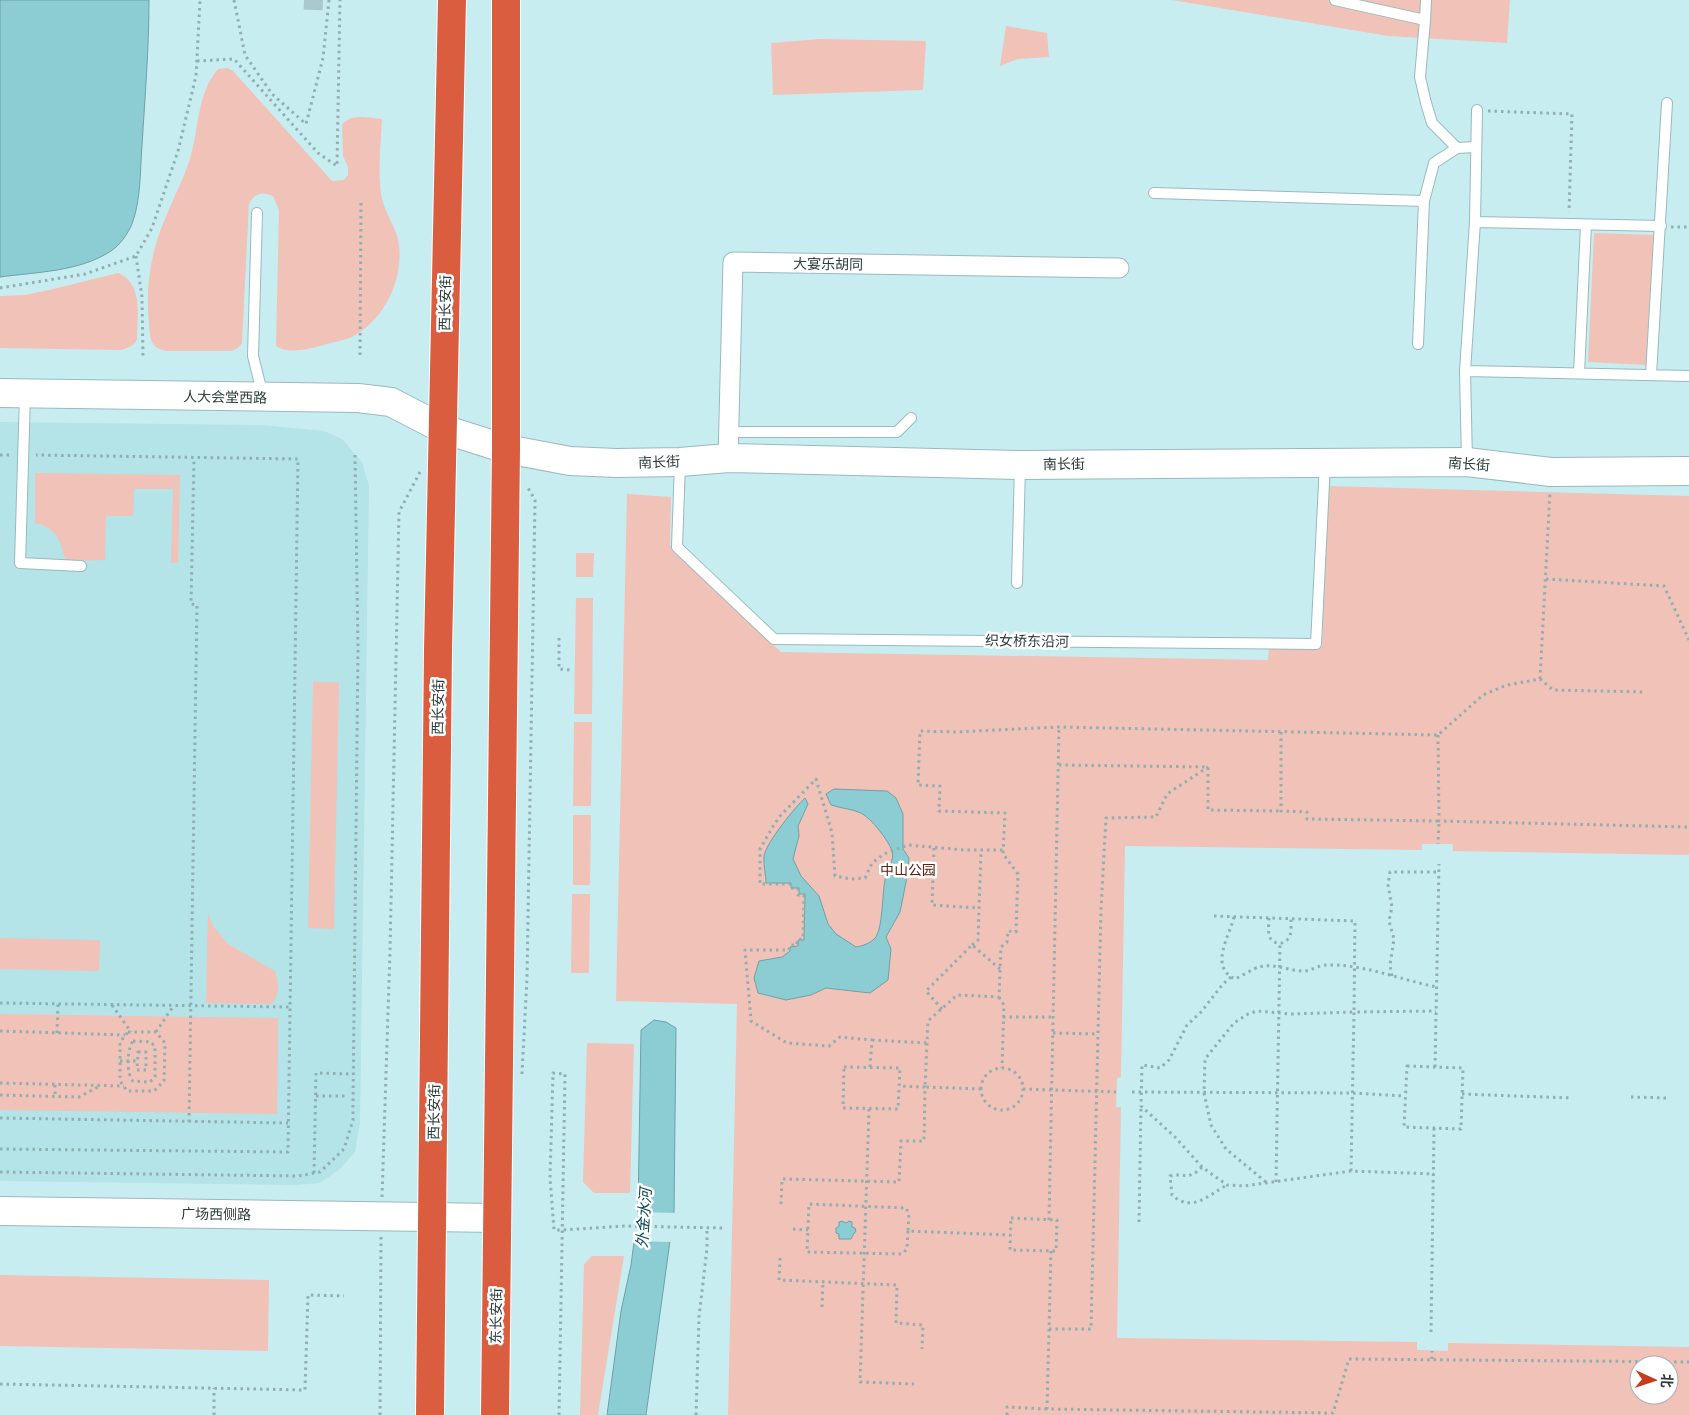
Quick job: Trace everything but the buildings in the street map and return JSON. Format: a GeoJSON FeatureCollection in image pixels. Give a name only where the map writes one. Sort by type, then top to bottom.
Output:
{"type":"FeatureCollection","features":[{"type":"Feature","properties":{"kind":"highway","name":"西长安街"},"geometry":{"type":"LineString","coordinates":[[430,1415],[438,650],[452,0]]}},
{"type":"Feature","properties":{"kind":"highway"},"geometry":{"type":"LineString","coordinates":[[497,1218],[506,449],[506,0]]}},
{"type":"Feature","properties":{"kind":"highway","name":"东长安街"},"geometry":{"type":"LineString","coordinates":[[495,1415],[497,1218]]}},
{"type":"Feature","properties":{"kind":"street","name":"大宴乐胡同"},"geometry":{"type":"LineString","coordinates":[[728,445],[733,262],[1119,268]]}},
{"type":"Feature","properties":{"kind":"street","name":"人大会堂西路"},"geometry":{"type":"LineString","coordinates":[[12,393],[358,398],[391,402],[443,429]]}},
{"type":"Feature","properties":{"kind":"street","name":"南长街"},"geometry":{"type":"LineString","coordinates":[[443,429],[506,449],[570,461],[616,463],[680,462],[728,445],[1020,465],[1468,462],[1551,472],[1689,471]]}},
{"type":"Feature","properties":{"kind":"street","name":"广场西侧路"},"geometry":{"type":"LineString","coordinates":[[0,1211],[497,1218]]}},
{"type":"Feature","properties":{"kind":"lane"},"geometry":{"type":"LineString","coordinates":[[1335,0],[1425,20]]}},
{"type":"Feature","properties":{"kind":"lane"},"geometry":{"type":"LineString","coordinates":[[1426,0],[1420,77],[1432,123],[1457,148]]}},
{"type":"Feature","properties":{"kind":"lane"},"geometry":{"type":"LineString","coordinates":[[1651,375],[1667,103]]}},
{"type":"Feature","properties":{"kind":"lane"},"geometry":{"type":"LineString","coordinates":[[1468,462],[1465,371],[1474,222],[1477,110]]}},
{"type":"Feature","properties":{"kind":"lane"},"geometry":{"type":"LineString","coordinates":[[1418,344],[1424,201],[1434,163],[1457,148],[1475,147]]}},
{"type":"Feature","properties":{"kind":"lane"},"geometry":{"type":"LineString","coordinates":[[1154,193],[1424,201]]}},
{"type":"Feature","properties":{"kind":"lane"},"geometry":{"type":"LineString","coordinates":[[257,214],[253,356],[264,397]]}},
{"type":"Feature","properties":{"kind":"lane"},"geometry":{"type":"LineString","coordinates":[[1474,222],[1660,226]]}},
{"type":"Feature","properties":{"kind":"lane"},"geometry":{"type":"LineString","coordinates":[[1579,373],[1586,225]]}},
{"type":"Feature","properties":{"kind":"lane"},"geometry":{"type":"LineString","coordinates":[[1465,371],[1689,376]]}},
{"type":"Feature","properties":{"kind":"lane"},"geometry":{"type":"LineString","coordinates":[[12,393],[23,455],[20,563],[81,566]]}},
{"type":"Feature","properties":{"kind":"lane"},"geometry":{"type":"LineString","coordinates":[[728,445],[897,432],[910,418]]}},
{"type":"Feature","properties":{"kind":"lane","name":"织女桥东沿河"},"geometry":{"type":"LineString","coordinates":[[680,462],[677,547],[774,639],[1316,644],[1325,462]]}},
{"type":"Feature","properties":{"kind":"lane"},"geometry":{"type":"LineString","coordinates":[[1017,583],[1020,465]]}},
{"type":"Feature","properties":{"kind":"path"},"geometry":{"type":"LineString","coordinates":[[143,358],[142,296],[136,256],[152,228],[178,151],[196,76],[200,0]]}},
{"type":"Feature","properties":{"kind":"path"},"geometry":{"type":"LineString","coordinates":[[234,0],[245,55],[272,94],[306,124],[322,58],[329,0]]}},
{"type":"Feature","properties":{"kind":"path"},"geometry":{"type":"LineString","coordinates":[[197,61],[234,59],[318,153],[337,166],[340,0]]}},
{"type":"Feature","properties":{"kind":"path"},"geometry":{"type":"LineString","coordinates":[[1477,110],[1572,114],[1568,225]]}},
{"type":"Feature","properties":{"kind":"path"},"geometry":{"type":"LineString","coordinates":[[360,355],[361,202]]}},
{"type":"Feature","properties":{"kind":"path"},"geometry":{"type":"LineString","coordinates":[[0,288],[85,274],[136,256]]}},
{"type":"Feature","properties":{"kind":"path"},"geometry":{"type":"LineString","coordinates":[[0,455],[298,460],[288,1152],[0,1149]]}},
{"type":"Feature","properties":{"kind":"path"},"geometry":{"type":"LineString","coordinates":[[0,1172],[298,1176],[320,1172],[344,1150],[353,1120],[358,649],[355,455]]}},
{"type":"Feature","properties":{"kind":"path"},"geometry":{"type":"LineString","coordinates":[[189,1122],[197,605],[191,604],[194,458]]}},
{"type":"Feature","properties":{"kind":"path"},"geometry":{"type":"LineString","coordinates":[[380,1415],[382,1217],[399,512],[421,470]]}},
{"type":"Feature","properties":{"kind":"path"},"geometry":{"type":"LineString","coordinates":[[1540,679],[1551,472]]}},
{"type":"Feature","properties":{"kind":"path"},"geometry":{"type":"LineString","coordinates":[[522,1077],[527,978],[534,500],[525,483]]}},
{"type":"Feature","properties":{"kind":"path"},"geometry":{"type":"LineString","coordinates":[[1546,579],[1664,586],[1689,640]]}},
{"type":"Feature","properties":{"kind":"path"},"geometry":{"type":"LineString","coordinates":[[559,638],[558,670],[570,670]]}},
{"type":"Feature","properties":{"kind":"path"},"geometry":{"type":"LineString","coordinates":[[1540,679],[1553,690],[1645,692]]}},
{"type":"Feature","properties":{"kind":"path"},"geometry":{"type":"LineString","coordinates":[[1002,1068],[1004,1005],[999,997],[1001,948],[1007,942],[1008,931],[1016,932],[1018,884],[1018,874],[1003,854],[1005,813],[939,811],[940,786],[918,785],[920,730],[955,732],[1059,727],[1438,735],[1483,695],[1507,685],[1540,679]]}},
{"type":"Feature","properties":{"kind":"path"},"geometry":{"type":"LineString","coordinates":[[1049,1220],[1059,727]]}},
{"type":"Feature","properties":{"kind":"path"},"geometry":{"type":"LineString","coordinates":[[1281,732],[1281,811]]}},
{"type":"Feature","properties":{"kind":"path"},"geometry":{"type":"LineString","coordinates":[[1438,735],[1438,844]]}},
{"type":"Feature","properties":{"kind":"path"},"geometry":{"type":"LineString","coordinates":[[1059,765],[1208,767]]}},
{"type":"Feature","properties":{"kind":"path"},"geometry":{"type":"LineString","coordinates":[[1208,767],[1208,810],[1307,812],[1307,819],[1689,827]]}},
{"type":"Feature","properties":{"kind":"path"},"geometry":{"type":"LineString","coordinates":[[1048,1329],[1091,1329],[1101,909],[1106,818],[1156,817],[1167,794],[1208,767]]}},
{"type":"Feature","properties":{"kind":"path"},"geometry":{"type":"LineString","coordinates":[[927,1042],[840,1037],[829,1046],[787,1044],[751,1021],[745,950],[789,950],[790,945],[797,945],[797,940],[803,939],[804,895],[798,895],[798,888],[790,888],[790,884],[760,884],[760,849],[780,816],[816,779],[832,833],[835,876],[851,880],[865,878],[872,863],[884,854],[908,845],[934,848],[1004,850]]}},
{"type":"Feature","properties":{"kind":"path"},"geometry":{"type":"LineString","coordinates":[[934,848],[932,905],[979,908]]}},
{"type":"Feature","properties":{"kind":"path"},"geometry":{"type":"LineString","coordinates":[[942,1009],[926,991],[978,940],[981,850]]}},
{"type":"Feature","properties":{"kind":"path"},"geometry":{"type":"LineString","coordinates":[[1435,1067],[1439,864]]}},
{"type":"Feature","properties":{"kind":"path"},"geometry":{"type":"LineString","coordinates":[[1392,976],[1390,966],[1394,938],[1389,922],[1392,907],[1388,885],[1390,872],[1439,872]]}},
{"type":"Feature","properties":{"kind":"path"},"geometry":{"type":"LineString","coordinates":[[1214,916],[1354,921],[1351,1171]]}},
{"type":"Feature","properties":{"kind":"path"},"geometry":{"type":"LineString","coordinates":[[1234,917],[1223,949],[1222,966],[1226,975],[1235,979],[1258,967],[1279,966],[1307,971],[1316,966],[1327,965],[1354,967],[1437,987]]}},
{"type":"Feature","properties":{"kind":"path"},"geometry":{"type":"LineString","coordinates":[[1269,918],[1269,935],[1273,941],[1280,943],[1286,941],[1290,936],[1291,919]]}},
{"type":"Feature","properties":{"kind":"path"},"geometry":{"type":"LineString","coordinates":[[1276,1182],[1280,943]]}},
{"type":"Feature","properties":{"kind":"path"},"geometry":{"type":"LineString","coordinates":[[972,945],[1000,969]]}},
{"type":"Feature","properties":{"kind":"path"},"geometry":{"type":"LineString","coordinates":[[1138,1222],[1142,1065],[1160,1068],[1169,1060],[1187,1025],[1201,1012],[1223,984],[1231,977]]}},
{"type":"Feature","properties":{"kind":"path"},"geometry":{"type":"LineString","coordinates":[[781,1204],[782,1179],[899,1182],[901,1141],[924,1141],[928,1022],[956,995],[999,997]]}},
{"type":"Feature","properties":{"kind":"path"},"geometry":{"type":"LineString","coordinates":[[0,1003],[289,1007]]}},
{"type":"Feature","properties":{"kind":"path"},"geometry":{"type":"LineString","coordinates":[[57,1033],[58,1004]]}},
{"type":"Feature","properties":{"kind":"path"},"geometry":{"type":"LineString","coordinates":[[112,1004],[131,1032]]}},
{"type":"Feature","properties":{"kind":"path"},"geometry":{"type":"LineString","coordinates":[[156,1032],[174,1005]]}},
{"type":"Feature","properties":{"kind":"path"},"geometry":{"type":"LineString","coordinates":[[1267,1183],[1226,1149],[1211,1125],[1204,1093],[1206,1058],[1234,1023],[1248,1014],[1257,1011],[1278,1013],[1436,1012]]}},
{"type":"Feature","properties":{"kind":"path"},"geometry":{"type":"LineString","coordinates":[[1003,1017],[1053,1017]]}},
{"type":"Feature","properties":{"kind":"path"},"geometry":{"type":"LineString","coordinates":[[0,1031],[126,1034],[128,1032],[156,1032]]}},
{"type":"Feature","properties":{"kind":"path"},"geometry":{"type":"LineString","coordinates":[[126,1034],[120,1042],[120,1081],[127,1090],[154,1091],[164,1081],[165,1043],[156,1032]]}},
{"type":"Feature","properties":{"kind":"path"},"geometry":{"type":"LineString","coordinates":[[1053,1033],[1098,1034]]}},
{"type":"Feature","properties":{"kind":"path"},"geometry":{"type":"LineString","coordinates":[[870,1067],[872,1040]]}},
{"type":"Feature","properties":{"kind":"path"},"geometry":{"type":"LineString","coordinates":[[133,1041],[151,1042],[156,1047],[155,1077],[150,1082],[133,1081],[129,1077],[130,1061],[130,1046],[133,1041]]}},
{"type":"Feature","properties":{"kind":"path"},"geometry":{"type":"LineString","coordinates":[[138,1052],[146,1052],[146,1070],[138,1070],[138,1061],[138,1052]]}},
{"type":"Feature","properties":{"kind":"path"},"geometry":{"type":"LineString","coordinates":[[120,1061],[138,1061]]}},
{"type":"Feature","properties":{"kind":"path"},"geometry":{"type":"LineString","coordinates":[[1407,1066],[1435,1067],[1462,1068],[1461,1129],[1404,1127],[1407,1066]]}},
{"type":"Feature","properties":{"kind":"path"},"geometry":{"type":"LineString","coordinates":[[844,1067],[900,1068],[899,1086],[898,1109],[843,1108],[844,1067]]}},
{"type":"Feature","properties":{"kind":"path"},"geometry":{"type":"LineString","coordinates":[[1002,1068],[1008,1069],[1019,1076],[1023,1089],[1018,1103],[1006,1110],[998,1110],[986,1103],[981,1089],[985,1077],[995,1069],[1002,1068]]}},
{"type":"Feature","properties":{"kind":"path"},"geometry":{"type":"LineString","coordinates":[[559,1415],[562,1230],[565,1074],[553,1073],[550,1178],[554,1230],[562,1230],[624,1226],[723,1228]]}},
{"type":"Feature","properties":{"kind":"path"},"geometry":{"type":"LineString","coordinates":[[314,1173],[316,1074],[353,1074]]}},
{"type":"Feature","properties":{"kind":"path"},"geometry":{"type":"LineString","coordinates":[[0,1083],[124,1086]]}},
{"type":"Feature","properties":{"kind":"path"},"geometry":{"type":"LineString","coordinates":[[55,1084],[55,1096]]}},
{"type":"Feature","properties":{"kind":"path"},"geometry":{"type":"LineString","coordinates":[[0,1095],[79,1097],[100,1086]]}},
{"type":"Feature","properties":{"kind":"path"},"geometry":{"type":"LineString","coordinates":[[899,1086],[981,1089]]}},
{"type":"Feature","properties":{"kind":"path"},"geometry":{"type":"LineString","coordinates":[[1023,1089],[1116,1092]]}},
{"type":"Feature","properties":{"kind":"path"},"geometry":{"type":"LineString","coordinates":[[1132,1092],[1352,1093],[1405,1096]]}},
{"type":"Feature","properties":{"kind":"path"},"geometry":{"type":"LineString","coordinates":[[1462,1094],[1572,1098]]}},
{"type":"Feature","properties":{"kind":"path"},"geometry":{"type":"LineString","coordinates":[[316,1096],[346,1096]]}},
{"type":"Feature","properties":{"kind":"path"},"geometry":{"type":"LineString","coordinates":[[1631,1097],[1667,1098]]}},
{"type":"Feature","properties":{"kind":"path"},"geometry":{"type":"LineString","coordinates":[[1141,1106],[1175,1137],[1202,1167],[1227,1185],[1244,1186],[1351,1171],[1434,1174]]}},
{"type":"Feature","properties":{"kind":"path"},"geometry":{"type":"LineString","coordinates":[[869,1108],[860,1382],[914,1384]]}},
{"type":"Feature","properties":{"kind":"path"},"geometry":{"type":"LineString","coordinates":[[0,1118],[288,1123]]}},
{"type":"Feature","properties":{"kind":"path"},"geometry":{"type":"LineString","coordinates":[[1431,1332],[1434,1128]]}},
{"type":"Feature","properties":{"kind":"path"},"geometry":{"type":"LineString","coordinates":[[1202,1167],[1195,1174],[1185,1177],[1176,1174],[1170,1176],[1172,1195],[1180,1202],[1194,1204],[1227,1185]]}},
{"type":"Feature","properties":{"kind":"path"},"geometry":{"type":"LineString","coordinates":[[809,1204],[867,1206],[906,1208],[909,1214],[907,1249],[902,1254],[807,1252],[809,1204]]}},
{"type":"Feature","properties":{"kind":"path"},"geometry":{"type":"LineString","coordinates":[[1011,1218],[1049,1220],[1057,1220],[1056,1251],[1010,1250],[1011,1218]]}},
{"type":"Feature","properties":{"kind":"path"},"geometry":{"type":"LineString","coordinates":[[696,1415],[698,1326],[707,1248],[706,1228]]}},
{"type":"Feature","properties":{"kind":"path"},"geometry":{"type":"LineString","coordinates":[[792,1229],[808,1230]]}},
{"type":"Feature","properties":{"kind":"path"},"geometry":{"type":"LineString","coordinates":[[908,1231],[1010,1235]]}},
{"type":"Feature","properties":{"kind":"path"},"geometry":{"type":"LineString","coordinates":[[1047,1409],[1051,1251]]}},
{"type":"Feature","properties":{"kind":"path"},"geometry":{"type":"LineString","coordinates":[[780,1258],[779,1280],[897,1285],[896,1323],[923,1325],[922,1349]]}},
{"type":"Feature","properties":{"kind":"path"},"geometry":{"type":"LineString","coordinates":[[822,1307],[823,1282]]}},
{"type":"Feature","properties":{"kind":"path"},"geometry":{"type":"LineString","coordinates":[[0,1384],[305,1390],[308,1296],[344,1296]]}},
{"type":"Feature","properties":{"kind":"path"},"geometry":{"type":"LineString","coordinates":[[1432,1350],[1432,1359]]}},
{"type":"Feature","properties":{"kind":"path"},"geometry":{"type":"LineString","coordinates":[[1007,1415],[1007,1407],[1333,1413],[1349,1359],[1689,1362]]}},
{"type":"Feature","properties":{"kind":"path"},"geometry":{"type":"LineString","coordinates":[[214,1388],[214,1415]]}},
{"type":"Feature","properties":{"kind":"shaded area"},"geometry":{"type":"Polygon","coordinates":[[[0,422],[262,425],[324,431],[342,439],[362,462],[369,485],[360,1123],[355,1152],[340,1169],[320,1183],[297,1185],[0,1181],[0,422]]]}},
{"type":"Feature","properties":{"kind":"green space"},"geometry":{"type":"Polygon","coordinates":[[[1172,0],[1510,0],[1507,43],[1388,36],[1172,0]]]}},
{"type":"Feature","properties":{"kind":"green space"},"geometry":{"type":"Polygon","coordinates":[[[1006,26],[1047,33],[1049,57],[1018,59],[1000,66],[1006,26]]]}},
{"type":"Feature","properties":{"kind":"green space"},"geometry":{"type":"Polygon","coordinates":[[[820,39],[926,41],[923,90],[773,95],[771,43],[820,39]]]}},
{"type":"Feature","properties":{"kind":"green space"},"geometry":{"type":"Polygon","coordinates":[[[228,68],[233,71],[332,181],[344,180],[348,175],[348,167],[343,156],[342,125],[346,121],[355,118],[382,119],[380,181],[382,199],[398,239],[400,258],[395,283],[384,307],[367,326],[351,337],[303,350],[288,350],[276,346],[279,210],[273,196],[262,193],[253,197],[249,204],[242,343],[238,348],[231,351],[167,351],[157,348],[152,342],[149,329],[148,296],[150,270],[156,244],[190,159],[206,89],[218,69],[228,68]]]}},
{"type":"Feature","properties":{"kind":"green space"},"geometry":{"type":"Polygon","coordinates":[[[1594,233],[1654,235],[1647,365],[1588,362],[1594,233]]]}},
{"type":"Feature","properties":{"kind":"green space"},"geometry":{"type":"Polygon","coordinates":[[[118,273],[132,285],[137,302],[137,339],[133,345],[121,350],[0,348],[0,296],[25,295],[118,273]]]}},
{"type":"Feature","properties":{"kind":"green space"},"geometry":{"type":"Polygon","coordinates":[[[35,473],[180,475],[178,563],[171,563],[173,489],[134,489],[133,516],[106,516],[105,560],[69,561],[64,557],[61,544],[55,534],[47,527],[35,523],[35,473]]]}},
{"type":"Feature","properties":{"kind":"green space","name":"中山公园"},"geometry":{"type":"Polygon","coordinates":[[[1328,486],[1689,496],[1689,855],[1453,851],[1453,844],[1422,844],[1422,850],[1125,846],[1121,1077],[1117,1078],[1116,1107],[1121,1107],[1117,1338],[1417,1342],[1417,1350],[1448,1351],[1448,1343],[1689,1347],[1689,1415],[728,1415],[737,1004],[616,1001],[627,494],[671,497],[670,545],[781,652],[1268,660],[1269,647],[1322,647],[1328,486]]]}},
{"type":"Feature","properties":{"kind":"green space"},"geometry":{"type":"Polygon","coordinates":[[[576,553],[594,553],[593,577],[576,577],[576,553]]]}},
{"type":"Feature","properties":{"kind":"green space"},"geometry":{"type":"Polygon","coordinates":[[[576,598],[593,598],[592,714],[574,714],[576,598]]]}},
{"type":"Feature","properties":{"kind":"green space"},"geometry":{"type":"Polygon","coordinates":[[[313,682],[339,682],[334,929],[308,928],[313,682]]]}},
{"type":"Feature","properties":{"kind":"green space"},"geometry":{"type":"Polygon","coordinates":[[[574,722],[592,722],[591,806],[573,806],[574,722]]]}},
{"type":"Feature","properties":{"kind":"green space"},"geometry":{"type":"Polygon","coordinates":[[[573,815],[591,815],[590,885],[573,885],[573,815]]]}},
{"type":"Feature","properties":{"kind":"green space"},"geometry":{"type":"Polygon","coordinates":[[[572,894],[590,894],[589,973],[571,973],[572,894]]]}},
{"type":"Feature","properties":{"kind":"green space"},"geometry":{"type":"Polygon","coordinates":[[[208,914],[213,926],[228,944],[275,971],[278,984],[277,993],[271,1004],[206,1003],[208,914]]]}},
{"type":"Feature","properties":{"kind":"green space"},"geometry":{"type":"Polygon","coordinates":[[[0,938],[100,940],[99,971],[0,969],[0,938]]]}},
{"type":"Feature","properties":{"kind":"green space"},"geometry":{"type":"Polygon","coordinates":[[[0,1014],[278,1018],[277,1114],[0,1110],[0,1014]]]}},
{"type":"Feature","properties":{"kind":"green space"},"geometry":{"type":"Polygon","coordinates":[[[587,1043],[634,1044],[630,1193],[594,1193],[583,1182],[587,1043]]]}},
{"type":"Feature","properties":{"kind":"green space"},"geometry":{"type":"Polygon","coordinates":[[[592,1256],[624,1256],[598,1415],[580,1415],[584,1264],[592,1256]]]}},
{"type":"Feature","properties":{"kind":"green space"},"geometry":{"type":"Polygon","coordinates":[[[0,1275],[269,1280],[268,1351],[0,1346],[0,1275]]]}},
{"type":"Feature","properties":{"kind":"water"},"geometry":{"type":"Polygon","coordinates":[[[0,0],[149,0],[148,54],[140,185],[135,215],[130,228],[114,249],[99,258],[57,270],[0,277],[0,0]]]}},
{"type":"Feature","properties":{"kind":"water"},"geometry":{"type":"Polygon","coordinates":[[[834,789],[887,791],[896,798],[903,814],[903,849],[909,858],[900,912],[886,937],[891,949],[888,980],[870,993],[826,988],[811,995],[786,1000],[758,993],[754,978],[759,961],[782,957],[790,951],[790,947],[798,946],[798,940],[804,940],[805,894],[799,894],[799,888],[791,888],[791,883],[766,883],[764,856],[775,834],[805,798],[808,804],[798,826],[799,836],[793,859],[801,876],[819,896],[828,924],[836,934],[856,947],[872,941],[878,932],[885,880],[893,854],[879,830],[865,816],[861,813],[831,805],[826,794],[834,789]]]}},
{"type":"Feature","properties":{"kind":"water","name":"外金水河"},"geometry":{"type":"Polygon","coordinates":[[[654,1020],[666,1022],[676,1028],[674,1212],[646,1415],[607,1415],[621,1311],[631,1265],[638,1212],[641,1030],[654,1020]]]}},
{"type":"Feature","properties":{"kind":"water"},"geometry":{"type":"Polygon","coordinates":[[[839,1222],[846,1223],[852,1222],[852,1227],[855,1228],[856,1231],[851,1239],[839,1239],[839,1234],[836,1233],[839,1222]]]}},
{"type":"Feature","properties":{"kind":"pier"},"geometry":{"type":"Polygon","coordinates":[[[635,1212],[677,1213],[672,1242],[632,1241],[635,1212]]]}},
{"type":"Feature","properties":{"kind":"tunnel"},"geometry":{"type":"LineString","coordinates":[[304,0],[329,1]]}}]}
